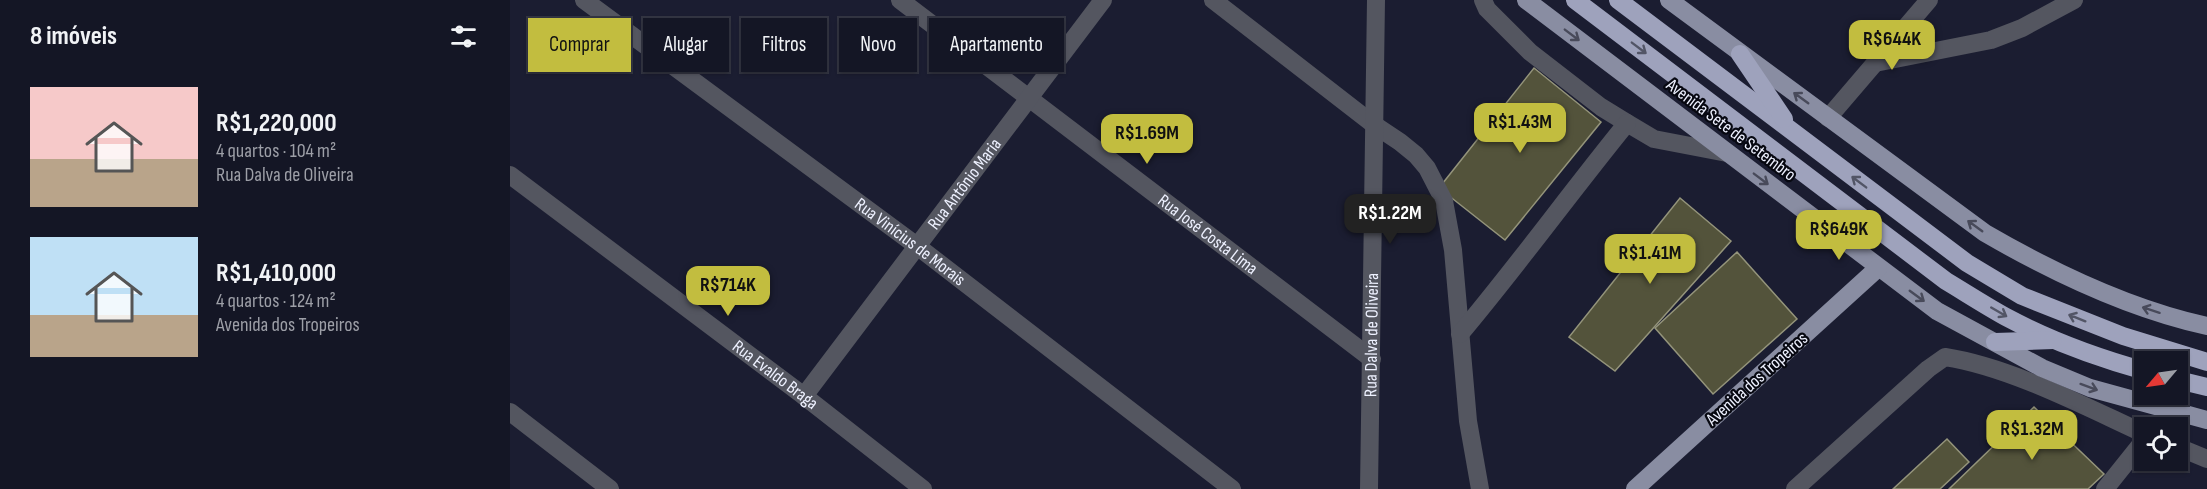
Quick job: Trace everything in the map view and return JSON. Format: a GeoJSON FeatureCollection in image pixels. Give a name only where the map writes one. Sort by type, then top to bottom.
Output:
{"type":"FeatureCollection","features":[{"type":"Feature","properties":{"kind":"highway","name":"Avenida Sete de Setembro"},"geometry":{"type":"LineString","coordinates":[[1575,0],[1946,281],[2007,317],[2057,340],[2134,368]]}},
{"type":"Feature","properties":{"kind":"highway","name":"Avenida Sete de Setembro"},"geometry":{"type":"LineString","coordinates":[[1618,0],[1967,263],[2022,296],[2122,336],[2207,362]]}},
{"type":"Feature","properties":{"kind":"highway"},"geometry":{"type":"LineString","coordinates":[[1740,54],[1794,133]]}},
{"type":"Feature","properties":{"kind":"highway"},"geometry":{"type":"LineString","coordinates":[[1995,342],[2057,340]]}},
{"type":"Feature","properties":{"kind":"highway"},"geometry":{"type":"LineString","coordinates":[[2188,382],[2207,387]]}},
{"type":"Feature","properties":{"kind":"main road","name":"Avenida Sete de Setembro"},"geometry":{"type":"LineString","coordinates":[[1526,0],[1937,311],[2042,368],[2090,388],[2207,420]]}},
{"type":"Feature","properties":{"kind":"main road"},"geometry":{"type":"LineString","coordinates":[[1669,0],[1985,233],[2031,260],[2133,304],[2207,326]]}},
{"type":"Feature","properties":{"kind":"main road","name":"Avenida dos Tropeiros"},"geometry":{"type":"LineString","coordinates":[[1635,489],[1878,268]]}},
{"type":"Feature","properties":{"kind":"street","name":"Rua Vinícius de Morais"},"geometry":{"type":"LineString","coordinates":[[584,0],[917,246],[1232,489]]}},
{"type":"Feature","properties":{"kind":"street","name":"Rua José Costa Lima"},"geometry":{"type":"LineString","coordinates":[[900,0],[1372,359]]}},
{"type":"Feature","properties":{"kind":"street","name":"Rua Antônio Maria"},"geometry":{"type":"LineString","coordinates":[[804,396],[1103,0]]}},
{"type":"Feature","properties":{"kind":"street"},"geometry":{"type":"LineString","coordinates":[[1213,0],[1373,124],[1400,142],[1427,168],[1443,201],[1453,250],[1468,421],[1480,489]]}},
{"type":"Feature","properties":{"kind":"street","name":"Rua Dalva de Oliveira"},"geometry":{"type":"LineString","coordinates":[[1369,489],[1376,0]]}},
{"type":"Feature","properties":{"kind":"street"},"geometry":{"type":"LineString","coordinates":[[1483,0],[1487,9],[1530,52],[1601,107],[1654,139],[1727,153]]}},
{"type":"Feature","properties":{"kind":"street"},"geometry":{"type":"LineString","coordinates":[[1828,118],[1929,0]]}},
{"type":"Feature","properties":{"kind":"street"},"geometry":{"type":"LineString","coordinates":[[1875,63],[1991,40],[2022,28],[2074,0]]}},
{"type":"Feature","properties":{"kind":"street"},"geometry":{"type":"LineString","coordinates":[[1460,334],[1519,263],[1583,177],[1627,123]]}},
{"type":"Feature","properties":{"kind":"street","name":"Rua Evaldo Braga"},"geometry":{"type":"LineString","coordinates":[[510,175],[804,396],[923,489]]}},
{"type":"Feature","properties":{"kind":"street"},"geometry":{"type":"LineString","coordinates":[[1973,361],[1995,342]]}},
{"type":"Feature","properties":{"kind":"street"},"geometry":{"type":"LineString","coordinates":[[1795,489],[1945,357],[1973,361],[2064,397],[2134,429]]}},
{"type":"Feature","properties":{"kind":"street"},"geometry":{"type":"LineString","coordinates":[[510,412],[610,489]]}},
{"type":"Feature","properties":{"kind":"street"},"geometry":{"type":"LineString","coordinates":[[2188,451],[2207,459]]}},
{"type":"Feature","properties":{"kind":"street"},"geometry":{"type":"LineString","coordinates":[[2105,489],[2134,453]]}},
{"type":"Feature","properties":{"kind":"building"},"geometry":{"type":"Polygon","coordinates":[[[1534,68],[1601,122],[1505,240],[1439,188],[1534,68]]]}},
{"type":"Feature","properties":{"kind":"building"},"geometry":{"type":"Polygon","coordinates":[[[1680,198],[1731,241],[1615,371],[1569,337],[1680,198]]]}},
{"type":"Feature","properties":{"kind":"building"},"geometry":{"type":"Polygon","coordinates":[[[1737,252],[1797,319],[1713,394],[1655,328],[1737,252]]]}},
{"type":"Feature","properties":{"kind":"building"},"geometry":{"type":"Polygon","coordinates":[[[2034,407],[2104,474],[2088,489],[1949,489],[2034,407]]]}},
{"type":"Feature","properties":{"kind":"building"},"geometry":{"type":"Polygon","coordinates":[[[1947,439],[1969,462],[1940,489],[1893,489],[1947,439]]]}}]}
